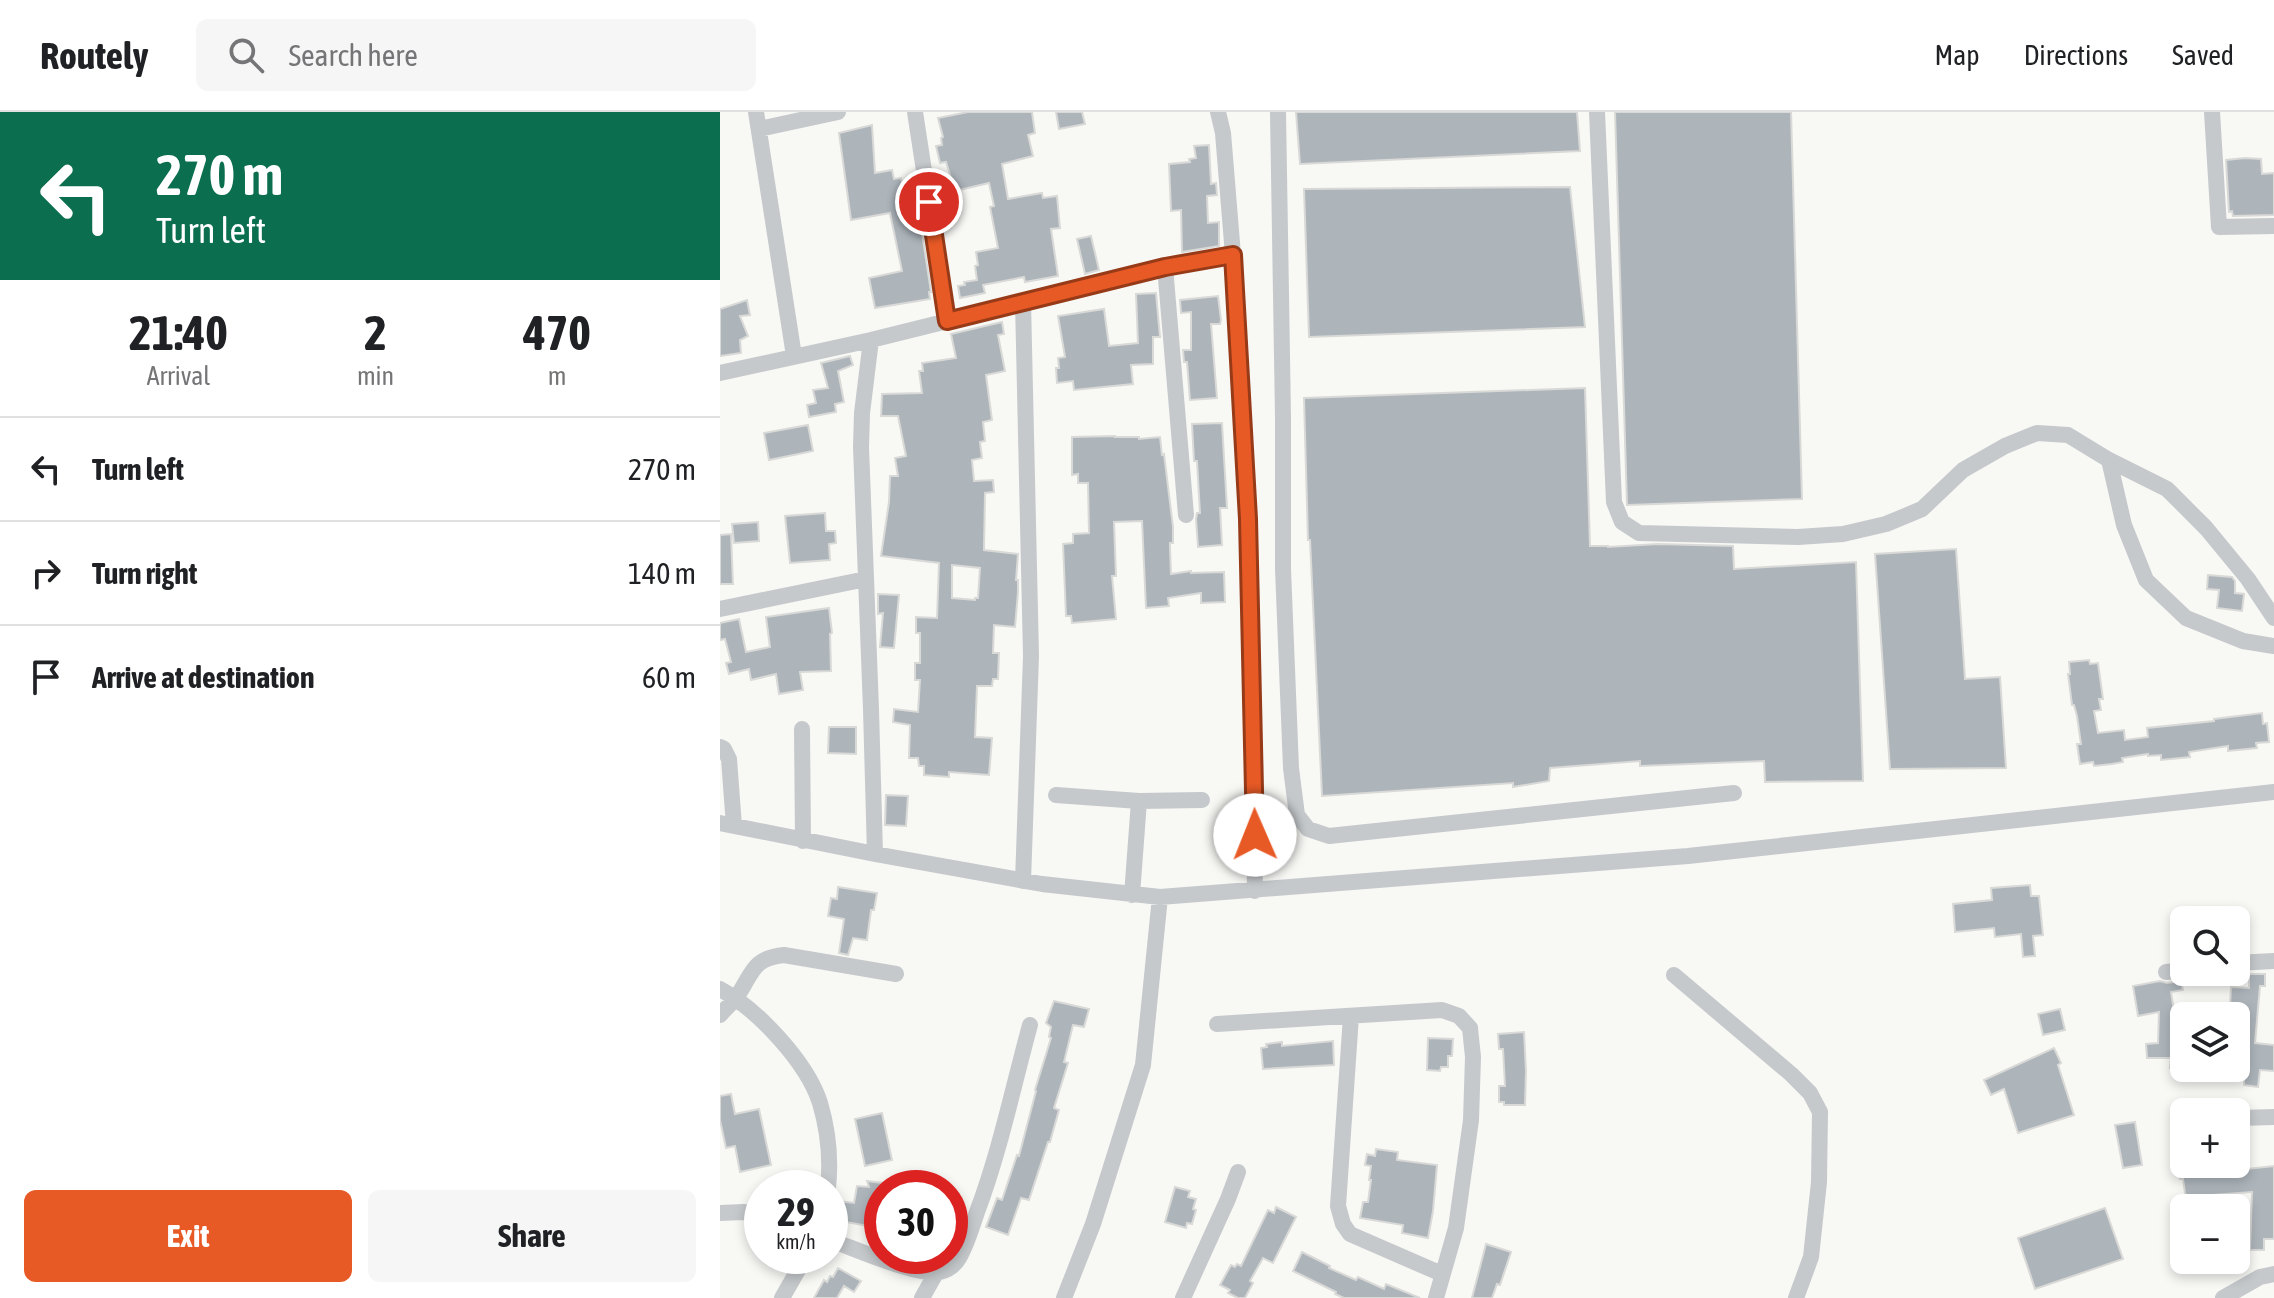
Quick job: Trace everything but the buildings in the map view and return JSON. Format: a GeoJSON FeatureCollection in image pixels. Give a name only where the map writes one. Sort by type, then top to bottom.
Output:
{"type":"FeatureCollection","features":[{"type":"Feature","properties":{"kind":"street"},"geometry":{"type":"LineString","coordinates":[[756,112],[794,356]]}},
{"type":"Feature","properties":{"kind":"street"},"geometry":{"type":"LineString","coordinates":[[759,129],[838,112]]}},
{"type":"Feature","properties":{"kind":"street"},"geometry":{"type":"LineString","coordinates":[[915,112],[947,321]]}},
{"type":"Feature","properties":{"kind":"street"},"geometry":{"type":"LineString","coordinates":[[1218,112],[1223,133],[1233,255],[1248,519],[1255,891]]}},
{"type":"Feature","properties":{"kind":"street"},"geometry":{"type":"LineString","coordinates":[[1278,112],[1283,569],[1291,768],[1297,815],[1308,829],[1329,836],[1734,793]]}},
{"type":"Feature","properties":{"kind":"street"},"geometry":{"type":"LineString","coordinates":[[1597,112],[1614,502],[1622,522],[1639,533],[1798,537],[1843,534],[1886,524],[1922,509],[1963,470],[2005,446],[2037,433],[2068,435],[2167,489],[2206,528],[2248,579],[2274,618]]}},
{"type":"Feature","properties":{"kind":"street"},"geometry":{"type":"LineString","coordinates":[[2212,112],[2219,227],[2274,226]]}},
{"type":"Feature","properties":{"kind":"street"},"geometry":{"type":"LineString","coordinates":[[720,373],[871,340],[1165,267],[1233,255]]}},
{"type":"Feature","properties":{"kind":"street"},"geometry":{"type":"LineString","coordinates":[[1165,267],[1186,515]]}},
{"type":"Feature","properties":{"kind":"street"},"geometry":{"type":"LineString","coordinates":[[1023,302],[1031,656],[1023,881]]}},
{"type":"Feature","properties":{"kind":"street"},"geometry":{"type":"LineString","coordinates":[[871,340],[862,413],[875,854]]}},
{"type":"Feature","properties":{"kind":"street"},"geometry":{"type":"LineString","coordinates":[[2109,460],[2124,525],[2146,580],[2186,618],[2243,641],[2274,646]]}},
{"type":"Feature","properties":{"kind":"street"},"geometry":{"type":"LineString","coordinates":[[720,609],[866,579]]}},
{"type":"Feature","properties":{"kind":"street"},"geometry":{"type":"LineString","coordinates":[[802,729],[803,841]]}},
{"type":"Feature","properties":{"kind":"street"},"geometry":{"type":"LineString","coordinates":[[720,747],[729,759],[725,786],[727,825],[1023,881],[1160,897],[1688,856],[2274,792]]}},
{"type":"Feature","properties":{"kind":"street"},"geometry":{"type":"LineString","coordinates":[[1056,795],[1139,801],[1202,800]]}},
{"type":"Feature","properties":{"kind":"street"},"geometry":{"type":"LineString","coordinates":[[1132,895],[1139,801]]}},
{"type":"Feature","properties":{"kind":"street"},"geometry":{"type":"LineString","coordinates":[[1064,1298],[1093,1224],[1143,1065],[1160,897]]}},
{"type":"Feature","properties":{"kind":"street"},"geometry":{"type":"LineString","coordinates":[[720,1015],[736,998],[754,967],[768,956],[784,955],[896,974]]}},
{"type":"Feature","properties":{"kind":"street"},"geometry":{"type":"LineString","coordinates":[[2250,962],[2274,961]]}},
{"type":"Feature","properties":{"kind":"street"},"geometry":{"type":"LineString","coordinates":[[2166,972],[2170,972]]}},
{"type":"Feature","properties":{"kind":"street"},"geometry":{"type":"LineString","coordinates":[[1674,975],[1791,1074],[1810,1093],[1820,1112],[1819,1182],[1811,1257],[1796,1298]]}},
{"type":"Feature","properties":{"kind":"street"},"geometry":{"type":"LineString","coordinates":[[720,989],[761,1018],[803,1070],[819,1100],[829,1152],[828,1170]]}},
{"type":"Feature","properties":{"kind":"street"},"geometry":{"type":"LineString","coordinates":[[1217,1024],[1442,1010],[1459,1016],[1470,1028],[1473,1057],[1471,1120],[1456,1228],[1436,1298]]}},
{"type":"Feature","properties":{"kind":"street"},"geometry":{"type":"LineString","coordinates":[[1351,1016],[1338,1206],[1343,1224],[1350,1234],[1442,1274]]}},
{"type":"Feature","properties":{"kind":"street"},"geometry":{"type":"LineString","coordinates":[[968,1234],[1003,1130],[1030,1025]]}},
{"type":"Feature","properties":{"kind":"street"},"geometry":{"type":"LineString","coordinates":[[2250,1118],[2274,1117]]}},
{"type":"Feature","properties":{"kind":"street"},"geometry":{"type":"LineString","coordinates":[[1183,1298],[1238,1172]]}},
{"type":"Feature","properties":{"kind":"street"},"geometry":{"type":"LineString","coordinates":[[720,1213],[744,1212]]}},
{"type":"Feature","properties":{"kind":"street"},"geometry":{"type":"LineString","coordinates":[[782,1298],[796,1274]]}},
{"type":"Feature","properties":{"kind":"street"},"geometry":{"type":"LineString","coordinates":[[922,1298],[935,1274]]}},
{"type":"Feature","properties":{"kind":"street"},"geometry":{"type":"LineString","coordinates":[[2223,1298],[2260,1277],[2274,1274]]}},
{"type":"Feature","properties":{"kind":"route"},"geometry":{"type":"LineString","coordinates":[[929,202],[947,321],[1165,267],[1233,255],[1248,519],[1255,835]]}}]}
